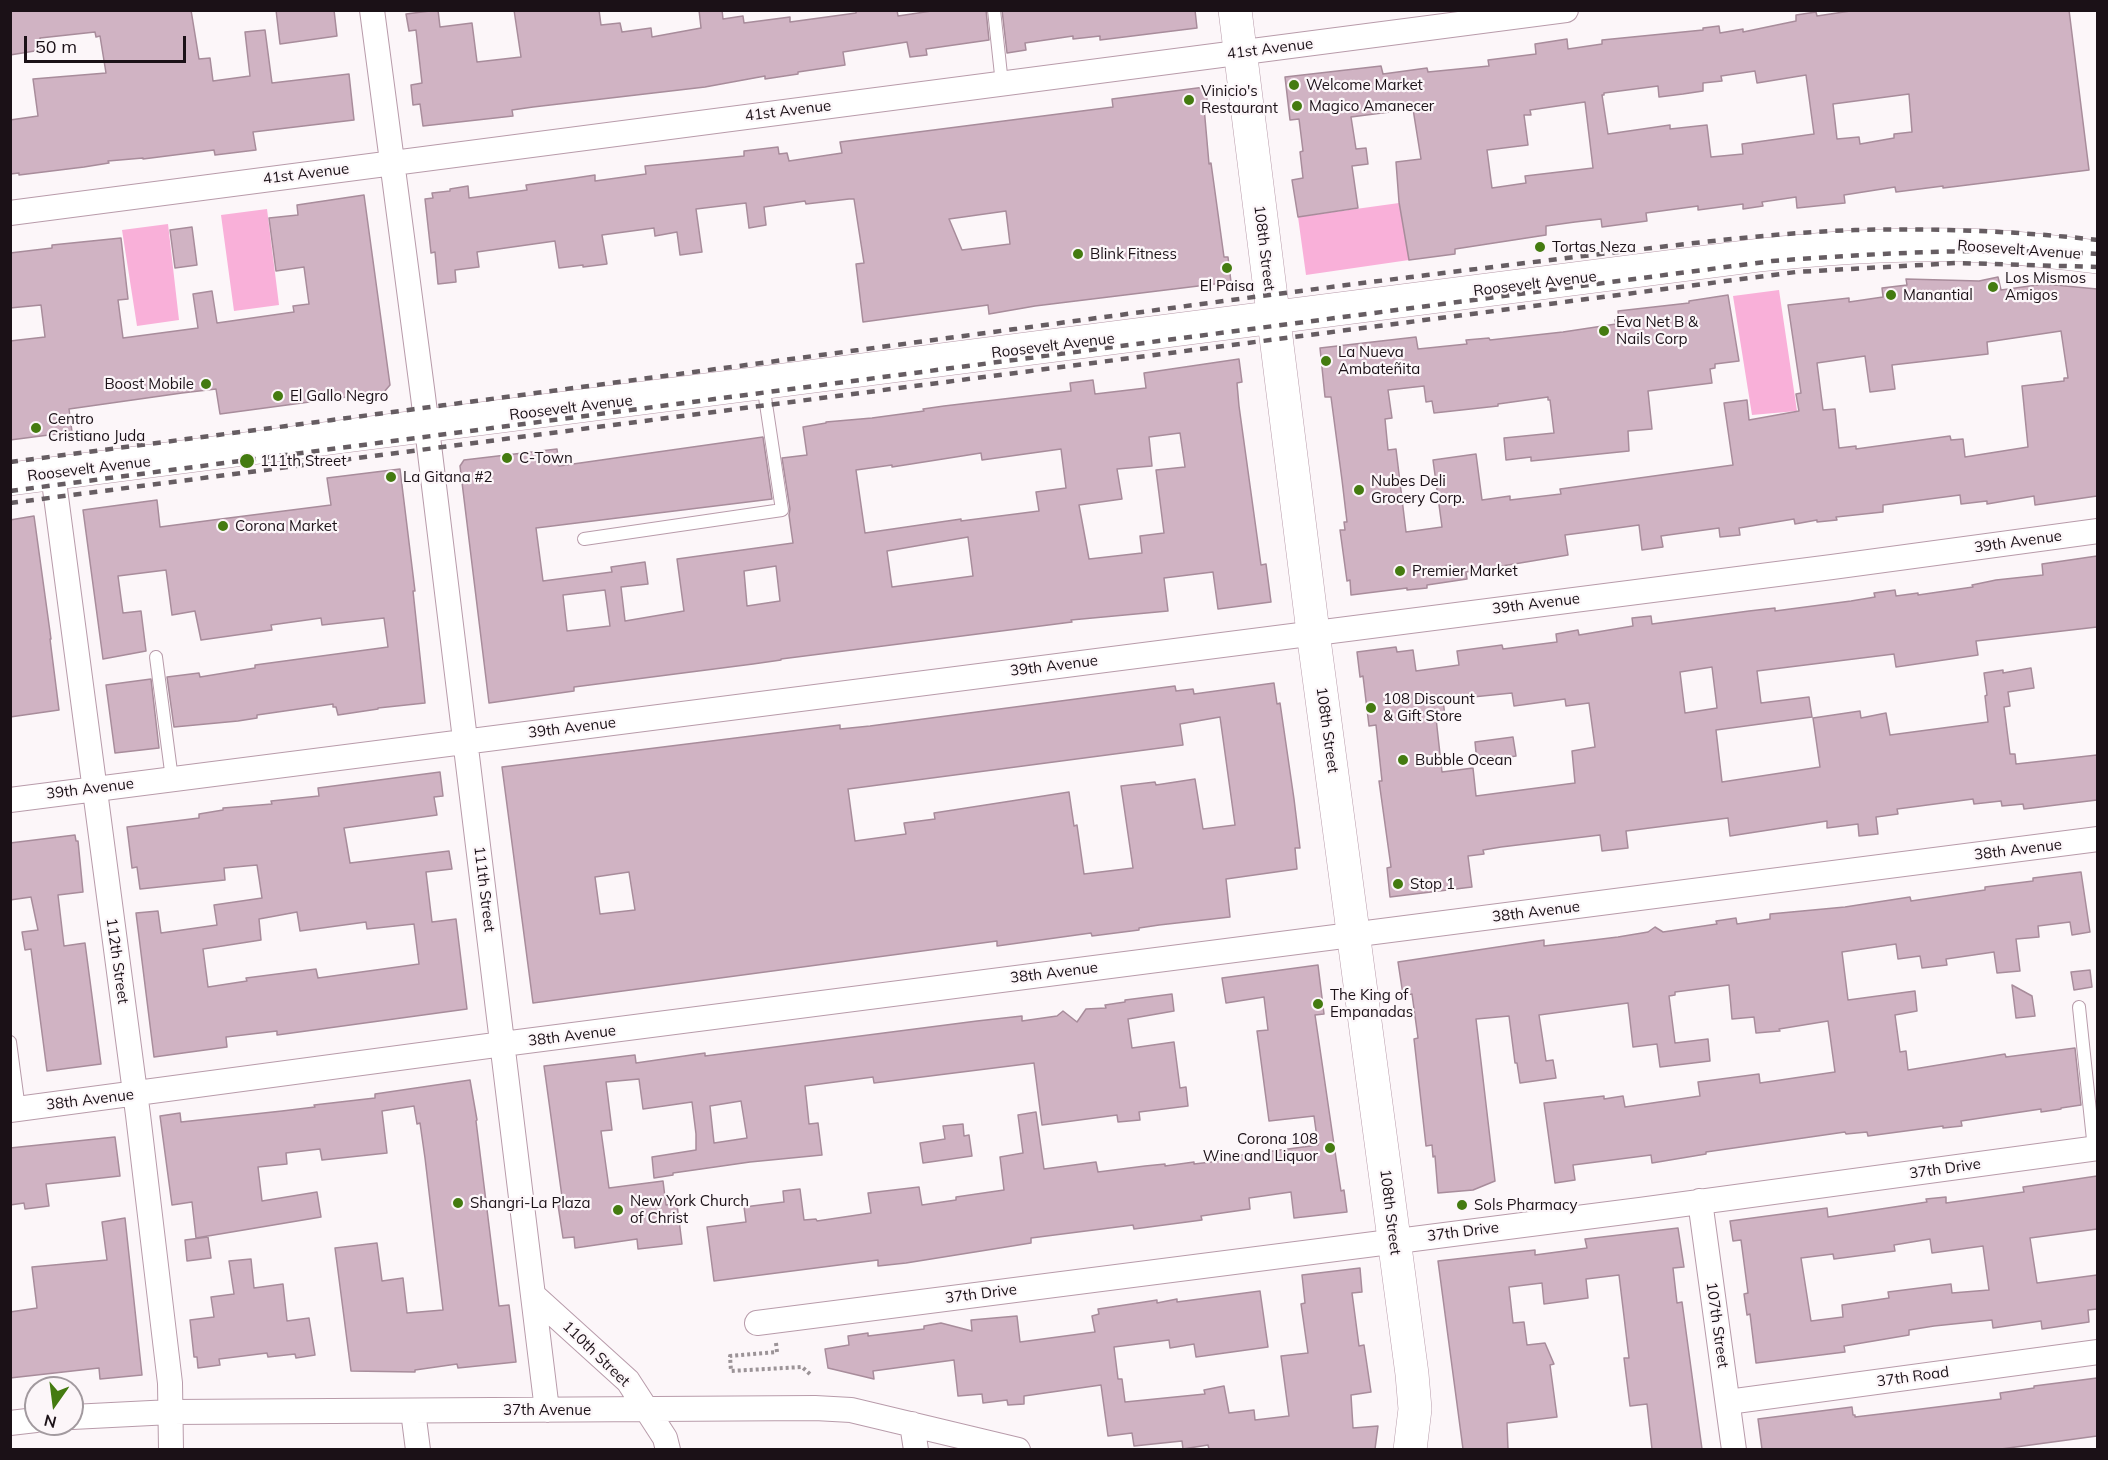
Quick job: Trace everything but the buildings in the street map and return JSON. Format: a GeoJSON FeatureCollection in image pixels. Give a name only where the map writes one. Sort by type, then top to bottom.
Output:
{"type":"FeatureCollection","features":[{"type":"Feature","properties":{"kind":"main road","name":"108th Street"},"geometry":{"type":"LineString","coordinates":[[1235,10],[1313,632],[1412,1374],[1415,1409],[1410,1449]]}},
{"type":"Feature","properties":{"kind":"main road","name":"Roosevelt Avenue"},"geometry":{"type":"LineString","coordinates":[[10,479],[1760,255],[1827,248],[1905,245],[1989,246],[2097,256]]}},
{"type":"Feature","properties":{"kind":"main road"},"geometry":{"type":"LineString","coordinates":[[1415,1409],[1425,1449]]}},
{"type":"Feature","properties":{"kind":"street","name":"111th Street"},"geometry":{"type":"LineString","coordinates":[[372,10],[427,427],[547,1410]]}},
{"type":"Feature","properties":{"kind":"street","name":"41st Avenue"},"geometry":{"type":"LineString","coordinates":[[10,213],[1566,10]]}},
{"type":"Feature","properties":{"kind":"street","name":"112th Street"},"geometry":{"type":"LineString","coordinates":[[52,474],[136,1094],[168,1367],[171,1449]]}},
{"type":"Feature","properties":{"kind":"street","name":"39th Avenue"},"geometry":{"type":"LineString","coordinates":[[10,800],[1832,567],[2097,531]]}},
{"type":"Feature","properties":{"kind":"street","name":"38th Avenue"},"geometry":{"type":"LineString","coordinates":[[15,1109],[2097,839]]}},
{"type":"Feature","properties":{"kind":"street","name":"37th Drive"},"geometry":{"type":"LineString","coordinates":[[757,1323],[1629,1212],[2096,1148]]}},
{"type":"Feature","properties":{"kind":"street","name":"107th Street"},"geometry":{"type":"LineString","coordinates":[[1700,1201],[1734,1449]]}},
{"type":"Feature","properties":{"kind":"street","name":"110th Street"},"geometry":{"type":"LineString","coordinates":[[533,1295],[628,1381],[666,1438],[668,1449]]}},
{"type":"Feature","properties":{"kind":"street","name":"37th Road"},"geometry":{"type":"LineString","coordinates":[[1728,1402],[2097,1352]]}},
{"type":"Feature","properties":{"kind":"street","name":"37th Avenue"},"geometry":{"type":"LineString","coordinates":[[84,1416],[171,1412],[815,1408],[851,1410],[1018,1449]]}},
{"type":"Feature","properties":{"kind":"street"},"geometry":{"type":"LineString","coordinates":[[413,1411],[418,1449]]}},
{"type":"Feature","properties":{"kind":"street"},"geometry":{"type":"LineString","coordinates":[[912,1424],[916,1449]]}},
{"type":"Feature","properties":{"kind":"lane"},"geometry":{"type":"LineString","coordinates":[[994,10],[1002,84]]}},
{"type":"Feature","properties":{"kind":"lane"},"geometry":{"type":"LineString","coordinates":[[584,538],[782,510],[763,383]]}},
{"type":"Feature","properties":{"kind":"lane"},"geometry":{"type":"LineString","coordinates":[[156,657],[172,779]]}},
{"type":"Feature","properties":{"kind":"lane"},"geometry":{"type":"LineString","coordinates":[[2079,1007],[2096,1148]]}},
{"type":"Feature","properties":{"kind":"lane"},"geometry":{"type":"LineString","coordinates":[[10,1042],[15,1109]]}},
{"type":"Feature","properties":{"kind":"path"},"geometry":{"type":"LineString","coordinates":[[775,1340],[777,1352],[730,1356],[730,1371],[802,1367],[812,1376]]}},
{"type":"Feature","properties":{"kind":"shaded area"},"geometry":{"type":"Polygon","coordinates":[[[1399,203],[1409,260],[1306,275],[1298,217],[1399,203]]]}},
{"type":"Feature","properties":{"kind":"shaded area"},"geometry":{"type":"Polygon","coordinates":[[[267,209],[279,305],[234,311],[221,215],[267,209]]]}},
{"type":"Feature","properties":{"kind":"shaded area"},"geometry":{"type":"Polygon","coordinates":[[[168,224],[179,320],[137,326],[122,230],[168,224]]]}},
{"type":"Feature","properties":{"kind":"shaded area"},"geometry":{"type":"Polygon","coordinates":[[[1779,290],[1797,411],[1752,415],[1733,296],[1779,290]]]}},
{"type":"Feature","properties":{"kind":"railway"},"geometry":{"type":"LineString","coordinates":[[10,462],[1294,292],[1723,240],[1855,230],[1916,229],[2007,232],[2098,240]]}},
{"type":"Feature","properties":{"kind":"railway"},"geometry":{"type":"LineString","coordinates":[[10,491],[1772,261],[1935,252],[2016,251],[2098,254]]}},
{"type":"Feature","properties":{"kind":"railway"},"geometry":{"type":"LineString","coordinates":[[10,503],[1796,272],[1957,263],[2098,267]]}},
{"type":"Feature","properties":{"kind":"place","name":"Welcome Market"},"geometry":{"type":"Point","coordinates":[1294,85]}},
{"type":"Feature","properties":{"kind":"place","name":"Vinicio's Restaurant"},"geometry":{"type":"Point","coordinates":[1189,100]}},
{"type":"Feature","properties":{"kind":"place","name":"Magico Amanecer"},"geometry":{"type":"Point","coordinates":[1297,106]}},
{"type":"Feature","properties":{"kind":"place","name":"Tortas Neza"},"geometry":{"type":"Point","coordinates":[1540,247]}},
{"type":"Feature","properties":{"kind":"place","name":"Blink Fitness"},"geometry":{"type":"Point","coordinates":[1078,254]}},
{"type":"Feature","properties":{"kind":"place","name":"El Paisa"},"geometry":{"type":"Point","coordinates":[1227,268]}},
{"type":"Feature","properties":{"kind":"place","name":"Los Mismos Amigos"},"geometry":{"type":"Point","coordinates":[1993,287]}},
{"type":"Feature","properties":{"kind":"place","name":"Manantial"},"geometry":{"type":"Point","coordinates":[1891,295]}},
{"type":"Feature","properties":{"kind":"place","name":"Eva Net B & Nails Corp"},"geometry":{"type":"Point","coordinates":[1604,331]}},
{"type":"Feature","properties":{"kind":"place","name":"La Nueva Ambateñita"},"geometry":{"type":"Point","coordinates":[1326,361]}},
{"type":"Feature","properties":{"kind":"place","name":"Boost Mobile"},"geometry":{"type":"Point","coordinates":[206,384]}},
{"type":"Feature","properties":{"kind":"place","name":"El Gallo Negro"},"geometry":{"type":"Point","coordinates":[278,396]}},
{"type":"Feature","properties":{"kind":"place","name":"Centro Cristiano Juda"},"geometry":{"type":"Point","coordinates":[36,428]}},
{"type":"Feature","properties":{"kind":"place","name":"C-Town"},"geometry":{"type":"Point","coordinates":[507,458]}},
{"type":"Feature","properties":{"kind":"place","name":"111th Street"},"geometry":{"type":"Point","coordinates":[247,461]}},
{"type":"Feature","properties":{"kind":"place","name":"La Gitana #2"},"geometry":{"type":"Point","coordinates":[391,477]}},
{"type":"Feature","properties":{"kind":"place","name":"Nubes Deli Grocery Corp."},"geometry":{"type":"Point","coordinates":[1359,490]}},
{"type":"Feature","properties":{"kind":"place","name":"Corona Market"},"geometry":{"type":"Point","coordinates":[223,526]}},
{"type":"Feature","properties":{"kind":"place","name":"Premier Market"},"geometry":{"type":"Point","coordinates":[1400,571]}},
{"type":"Feature","properties":{"kind":"place","name":"108 Discount & Gift Store"},"geometry":{"type":"Point","coordinates":[1371,708]}},
{"type":"Feature","properties":{"kind":"place","name":"Bubble Ocean"},"geometry":{"type":"Point","coordinates":[1403,760]}},
{"type":"Feature","properties":{"kind":"place","name":"Stop 1"},"geometry":{"type":"Point","coordinates":[1398,884]}},
{"type":"Feature","properties":{"kind":"place","name":"The King of Empanadas"},"geometry":{"type":"Point","coordinates":[1318,1004]}},
{"type":"Feature","properties":{"kind":"place","name":"Corona 108 Wine and Liquor"},"geometry":{"type":"Point","coordinates":[1330,1148]}},
{"type":"Feature","properties":{"kind":"place","name":"Shangri-La Plaza"},"geometry":{"type":"Point","coordinates":[458,1203]}},
{"type":"Feature","properties":{"kind":"place","name":"Sols Pharmacy"},"geometry":{"type":"Point","coordinates":[1462,1205]}},
{"type":"Feature","properties":{"kind":"place","name":"New York Church of Christ"},"geometry":{"type":"Point","coordinates":[618,1210]}}]}
